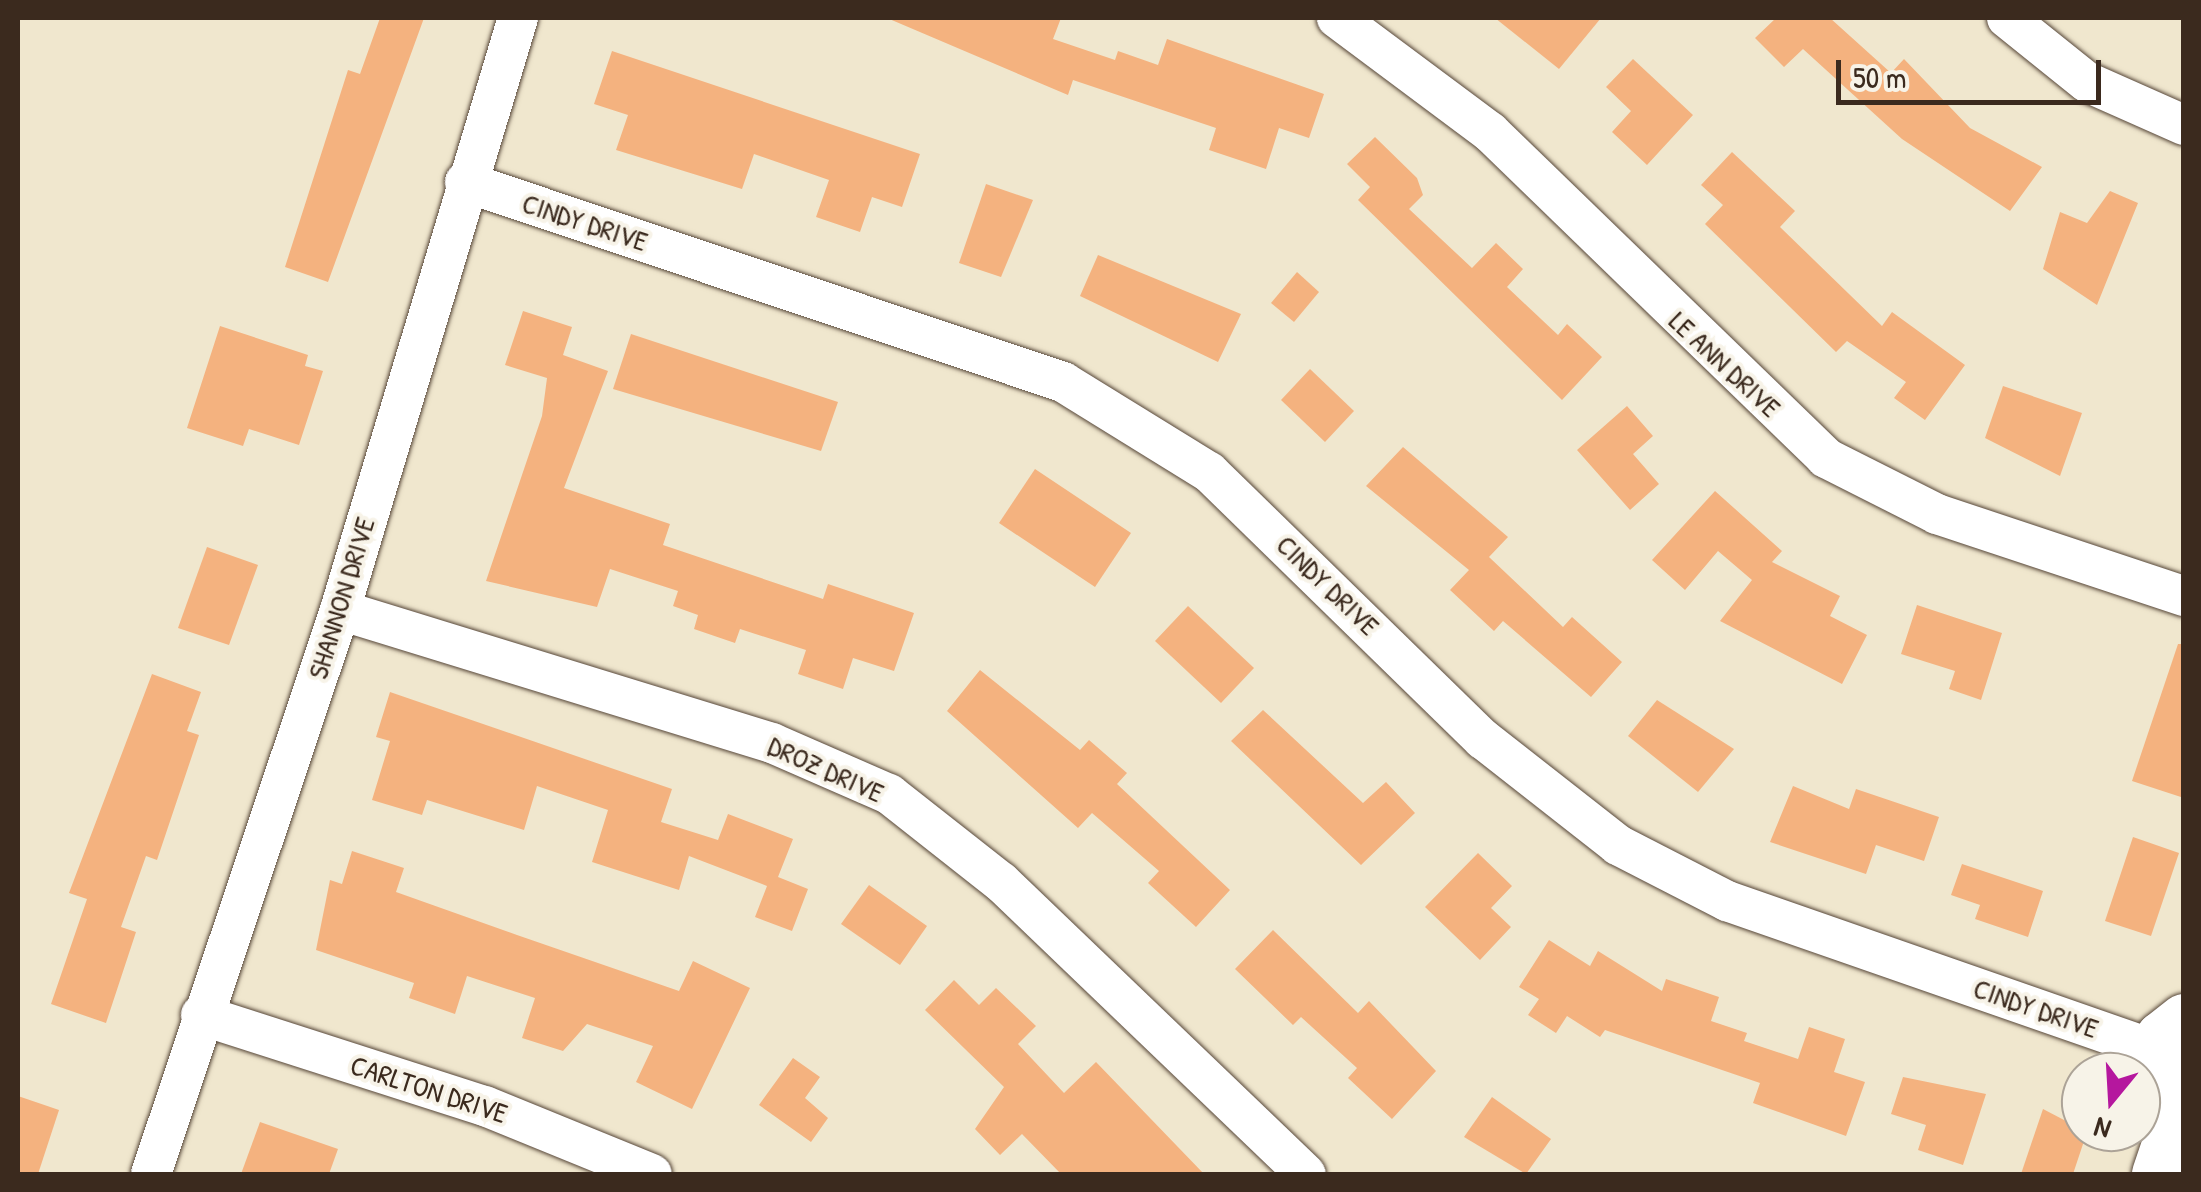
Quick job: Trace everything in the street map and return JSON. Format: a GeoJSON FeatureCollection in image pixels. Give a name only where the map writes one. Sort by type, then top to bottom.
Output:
{"type":"FeatureCollection","features":[{"type":"Feature","properties":{"kind":"street","name":"SHANNON DRIVE"},"geometry":{"type":"LineString","coordinates":[[151,1174],[201,1015],[340,610],[465,182],[518,18]]}},
{"type":"Feature","properties":{"kind":"street","name":"LE ANN DRIVE"},"geometry":{"type":"LineString","coordinates":[[1337,18],[1490,132],[1826,458],[1937,514],[2184,596]]}},
{"type":"Feature","properties":{"kind":"street"},"geometry":{"type":"LineString","coordinates":[[2006,18],[2087,82],[2184,125]]}},
{"type":"Feature","properties":{"kind":"street","name":"CINDY DRIVE"},"geometry":{"type":"LineString","coordinates":[[465,182],[1063,382],[1208,472],[1483,739],[1618,846],[1727,901],[2170,1034]]}},
{"type":"Feature","properties":{"kind":"street","name":"DROZ DRIVE"},"geometry":{"type":"LineString","coordinates":[[340,610],[772,743],[890,794],[1001,882],[1306,1174]]}},
{"type":"Feature","properties":{"kind":"street","name":"CARLTON DRIVE"},"geometry":{"type":"LineString","coordinates":[[201,1015],[485,1106],[652,1174]]}},
{"type":"Feature","properties":{"kind":"street"},"geometry":{"type":"LineString","coordinates":[[2157,1174],[2183,1097],[2158,1073],[2170,1034]]}},
{"type":"Feature","properties":{"kind":"building"},"geometry":{"type":"Polygon","coordinates":[[[380,18],[424,18],[328,282],[285,267],[348,70],[360,74],[380,18]]]}},
{"type":"Feature","properties":{"kind":"building"},"geometry":{"type":"Polygon","coordinates":[[[887,18],[1061,18],[1053,39],[1115,60],[1118,51],[1158,65],[1167,39],[1324,94],[1309,138],[1279,128],[1266,169],[1209,150],[1216,128],[1073,80],[1068,95],[887,18]]]}},
{"type":"Feature","properties":{"kind":"building"},"geometry":{"type":"Polygon","coordinates":[[[1495,18],[1601,18],[1559,69],[1495,18]]]}},
{"type":"Feature","properties":{"kind":"building"},"geometry":{"type":"Polygon","coordinates":[[[1776,18],[1830,18],[1891,73],[1904,59],[1970,128],[2042,167],[2010,211],[1902,139],[1803,49],[1784,67],[1755,38],[1776,18]]]}},
{"type":"Feature","properties":{"kind":"building"},"geometry":{"type":"Polygon","coordinates":[[[612,51],[920,154],[902,207],[872,197],[860,232],[816,217],[829,180],[754,154],[742,189],[616,150],[628,115],[594,104],[612,51]]]}},
{"type":"Feature","properties":{"kind":"building"},"geometry":{"type":"Polygon","coordinates":[[[1633,59],[1693,115],[1647,165],[1612,132],[1631,111],[1606,87],[1633,59]]]}},
{"type":"Feature","properties":{"kind":"building"},"geometry":{"type":"Polygon","coordinates":[[[1375,137],[1417,178],[1423,195],[1409,209],[1472,268],[1496,243],[1523,269],[1507,287],[1558,335],[1567,324],[1602,357],[1562,400],[1358,200],[1370,187],[1347,164],[1375,137]]]}},
{"type":"Feature","properties":{"kind":"building"},"geometry":{"type":"Polygon","coordinates":[[[1732,152],[1795,211],[1780,227],[1882,326],[1892,312],[1965,365],[1925,420],[1894,398],[1906,382],[1847,341],[1836,352],[1705,224],[1723,205],[1701,185],[1732,152]]]}},
{"type":"Feature","properties":{"kind":"building"},"geometry":{"type":"Polygon","coordinates":[[[986,184],[1033,200],[1001,277],[959,263],[986,184]]]}},
{"type":"Feature","properties":{"kind":"building"},"geometry":{"type":"Polygon","coordinates":[[[2110,191],[2138,203],[2097,305],[2043,269],[2060,212],[2087,223],[2110,191]]]}},
{"type":"Feature","properties":{"kind":"building"},"geometry":{"type":"Polygon","coordinates":[[[1098,255],[1241,314],[1218,362],[1080,296],[1098,255]]]}},
{"type":"Feature","properties":{"kind":"building"},"geometry":{"type":"Polygon","coordinates":[[[1297,272],[1319,292],[1294,322],[1271,303],[1297,272]]]}},
{"type":"Feature","properties":{"kind":"building"},"geometry":{"type":"Polygon","coordinates":[[[523,311],[572,327],[563,355],[608,371],[564,488],[670,524],[663,545],[823,599],[828,584],[914,613],[894,671],[853,658],[843,689],[798,674],[806,650],[740,629],[735,643],[694,629],[698,615],[673,606],[678,591],[610,569],[597,607],[486,581],[542,416],[547,378],[505,365],[523,311]]]}},
{"type":"Feature","properties":{"kind":"building"},"geometry":{"type":"Polygon","coordinates":[[[220,326],[308,355],[305,366],[323,371],[299,445],[249,429],[243,446],[187,428],[220,326]]]}},
{"type":"Feature","properties":{"kind":"building"},"geometry":{"type":"Polygon","coordinates":[[[631,334],[838,402],[821,451],[613,389],[631,334]]]}},
{"type":"Feature","properties":{"kind":"building"},"geometry":{"type":"Polygon","coordinates":[[[1310,369],[1354,411],[1325,442],[1281,400],[1310,369]]]}},
{"type":"Feature","properties":{"kind":"building"},"geometry":{"type":"Polygon","coordinates":[[[2003,386],[2082,413],[2060,476],[1985,438],[2003,386]]]}},
{"type":"Feature","properties":{"kind":"building"},"geometry":{"type":"Polygon","coordinates":[[[1627,406],[1653,436],[1633,454],[1659,484],[1630,510],[1577,450],[1627,406]]]}},
{"type":"Feature","properties":{"kind":"building"},"geometry":{"type":"Polygon","coordinates":[[[1403,447],[1508,537],[1489,557],[1563,627],[1572,617],[1622,662],[1591,697],[1503,621],[1494,631],[1450,590],[1469,570],[1366,486],[1403,447]]]}},
{"type":"Feature","properties":{"kind":"building"},"geometry":{"type":"Polygon","coordinates":[[[1035,469],[1131,533],[1095,587],[999,523],[1035,469]]]}},
{"type":"Feature","properties":{"kind":"building"},"geometry":{"type":"Polygon","coordinates":[[[1715,491],[1782,551],[1772,562],[1840,596],[1830,616],[1867,635],[1842,684],[1720,621],[1752,580],[1718,551],[1685,590],[1652,560],[1715,491]]]}},
{"type":"Feature","properties":{"kind":"building"},"geometry":{"type":"Polygon","coordinates":[[[207,547],[258,565],[229,645],[178,628],[207,547]]]}},
{"type":"Feature","properties":{"kind":"building"},"geometry":{"type":"Polygon","coordinates":[[[1917,605],[2002,633],[1981,700],[1949,689],[1955,671],[1901,654],[1917,605]]]}},
{"type":"Feature","properties":{"kind":"building"},"geometry":{"type":"Polygon","coordinates":[[[1188,606],[1254,668],[1221,703],[1155,641],[1188,606]]]}},
{"type":"Feature","properties":{"kind":"building"},"geometry":{"type":"Polygon","coordinates":[[[2178,644],[2184,644],[2184,798],[2132,781],[2178,644]]]}},
{"type":"Feature","properties":{"kind":"building"},"geometry":{"type":"Polygon","coordinates":[[[980,670],[1080,750],[1089,740],[1127,773],[1117,784],[1230,890],[1196,927],[1148,883],[1159,871],[1092,813],[1078,828],[947,711],[980,670]]]}},
{"type":"Feature","properties":{"kind":"building"},"geometry":{"type":"Polygon","coordinates":[[[152,674],[201,692],[187,731],[199,735],[157,860],[146,856],[121,927],[136,932],[106,1023],[51,1004],[87,899],[69,893],[152,674]]]}},
{"type":"Feature","properties":{"kind":"building"},"geometry":{"type":"Polygon","coordinates":[[[390,692],[672,789],[661,822],[718,840],[728,814],[793,839],[778,877],[808,889],[792,931],[755,917],[767,886],[689,856],[679,890],[592,862],[608,810],[537,786],[524,830],[427,800],[422,815],[372,800],[390,741],[376,737],[390,692]]]}},
{"type":"Feature","properties":{"kind":"building"},"geometry":{"type":"Polygon","coordinates":[[[1657,700],[1734,749],[1698,792],[1628,736],[1657,700]]]}},
{"type":"Feature","properties":{"kind":"building"},"geometry":{"type":"Polygon","coordinates":[[[1263,710],[1363,803],[1386,782],[1415,813],[1361,865],[1231,741],[1263,710]]]}},
{"type":"Feature","properties":{"kind":"building"},"geometry":{"type":"Polygon","coordinates":[[[1793,786],[1849,809],[1856,789],[1939,817],[1924,861],[1876,845],[1866,874],[1770,842],[1793,786]]]}},
{"type":"Feature","properties":{"kind":"building"},"geometry":{"type":"Polygon","coordinates":[[[2133,837],[2179,853],[2151,936],[2105,921],[2133,837]]]}},
{"type":"Feature","properties":{"kind":"building"},"geometry":{"type":"Polygon","coordinates":[[[352,851],[404,868],[396,892],[679,991],[693,961],[750,988],[692,1109],[636,1082],[653,1046],[587,1024],[563,1051],[522,1038],[535,998],[467,976],[455,1014],[409,998],[414,983],[316,950],[330,880],[342,884],[352,851]]]}},
{"type":"Feature","properties":{"kind":"building"},"geometry":{"type":"Polygon","coordinates":[[[1478,853],[1512,886],[1491,908],[1511,927],[1480,960],[1425,907],[1478,853]]]}},
{"type":"Feature","properties":{"kind":"building"},"geometry":{"type":"Polygon","coordinates":[[[1962,864],[2043,891],[2028,937],[1975,919],[1980,905],[1951,895],[1962,864]]]}},
{"type":"Feature","properties":{"kind":"building"},"geometry":{"type":"Polygon","coordinates":[[[869,885],[927,926],[900,965],[841,924],[869,885]]]}},
{"type":"Feature","properties":{"kind":"building"},"geometry":{"type":"Polygon","coordinates":[[[1273,930],[1358,1013],[1369,1001],[1436,1071],[1392,1119],[1348,1078],[1357,1068],[1301,1017],[1293,1025],[1235,969],[1273,930]]]}},
{"type":"Feature","properties":{"kind":"building"},"geometry":{"type":"Polygon","coordinates":[[[1549,940],[1590,966],[1598,951],[1662,991],[1666,979],[1719,997],[1711,1021],[1747,1033],[1744,1041],[1798,1059],[1809,1027],[1845,1039],[1834,1072],[1865,1082],[1846,1136],[1753,1103],[1760,1083],[1605,1030],[1600,1037],[1567,1016],[1556,1033],[1528,1015],[1539,999],[1519,987],[1549,940]]]}},
{"type":"Feature","properties":{"kind":"building"},"geometry":{"type":"Polygon","coordinates":[[[954,980],[979,1005],[996,988],[1036,1026],[1018,1044],[1064,1093],[1096,1062],[1204,1174],[1061,1174],[1022,1134],[1000,1155],[975,1129],[1004,1087],[925,1010],[954,980]]]}},
{"type":"Feature","properties":{"kind":"building"},"geometry":{"type":"Polygon","coordinates":[[[793,1058],[820,1077],[805,1098],[828,1118],[811,1142],[759,1105],[793,1058]]]}},
{"type":"Feature","properties":{"kind":"building"},"geometry":{"type":"Polygon","coordinates":[[[1903,1077],[1986,1094],[1963,1165],[1918,1150],[1926,1125],[1891,1114],[1903,1077]]]}},
{"type":"Feature","properties":{"kind":"building"},"geometry":{"type":"Polygon","coordinates":[[[18,1096],[59,1110],[38,1174],[18,1174],[18,1096]]]}},
{"type":"Feature","properties":{"kind":"building"},"geometry":{"type":"Polygon","coordinates":[[[1492,1097],[1551,1139],[1526,1174],[1464,1137],[1492,1097]]]}},
{"type":"Feature","properties":{"kind":"building"},"geometry":{"type":"Polygon","coordinates":[[[2043,1109],[2061,1118],[2061,1152],[2080,1152],[2073,1174],[2021,1174],[2043,1109]]]}},
{"type":"Feature","properties":{"kind":"building"},"geometry":{"type":"Polygon","coordinates":[[[260,1122],[338,1149],[329,1174],[241,1174],[260,1122]]]}}]}
